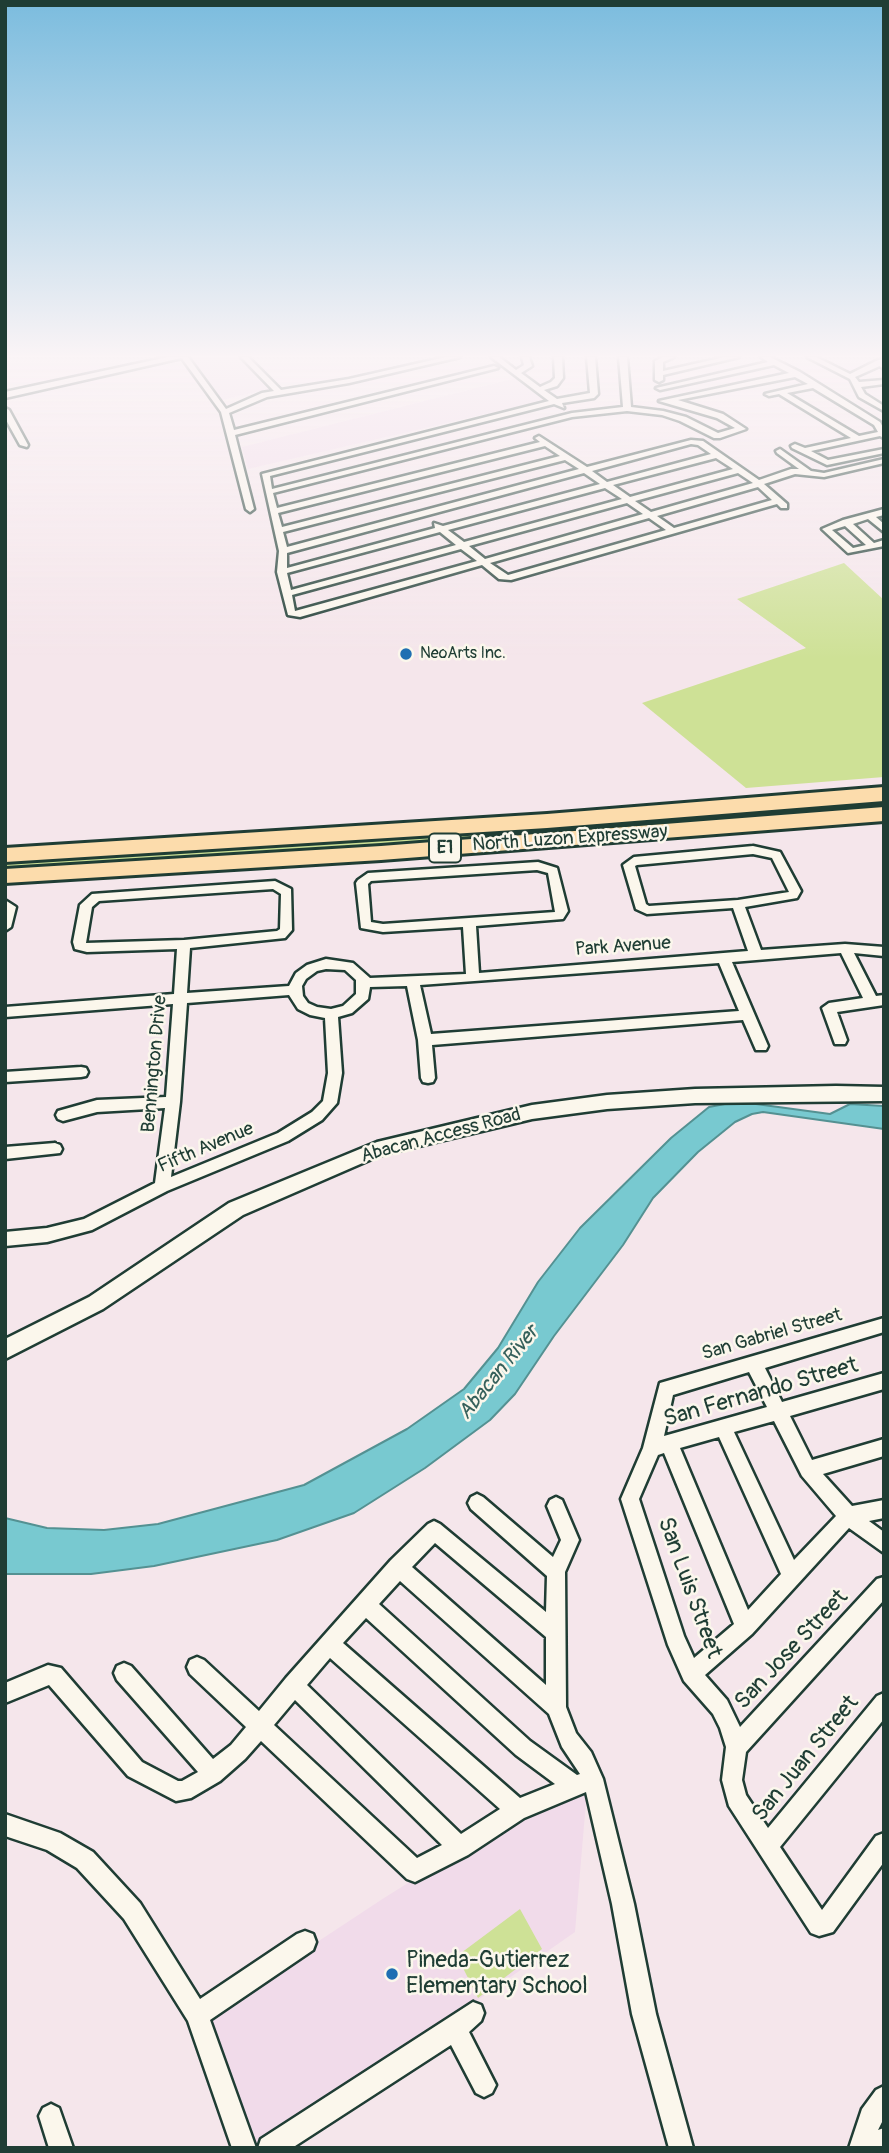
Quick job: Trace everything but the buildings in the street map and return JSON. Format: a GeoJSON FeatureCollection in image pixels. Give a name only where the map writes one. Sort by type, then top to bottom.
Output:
{"type":"FeatureCollection","features":[{"type":"Feature","properties":{"kind":"highway","name":"North Luzon Expressway"},"geometry":{"type":"LineString","coordinates":[[5,855],[547,821],[884,794]]}},
{"type":"Feature","properties":{"kind":"highway","name":"North Luzon Expressway"},"geometry":{"type":"LineString","coordinates":[[5,876],[381,853],[884,814]]}},
{"type":"Feature","properties":{"kind":"street"},"geometry":{"type":"LineString","coordinates":[[238,457],[250,509]]}},
{"type":"Feature","properties":{"kind":"street"},"geometry":{"type":"LineString","coordinates":[[333,457],[265,476],[284,551],[282,572],[286,594],[292,613],[297,615],[651,516],[759,484],[785,472],[807,471],[824,475],[884,461]]}},
{"type":"Feature","properties":{"kind":"street"},"geometry":{"type":"LineString","coordinates":[[248,495],[410,457]]}},
{"type":"Feature","properties":{"kind":"street"},"geometry":{"type":"LineString","coordinates":[[276,511],[489,457]]}},
{"type":"Feature","properties":{"kind":"street"},"geometry":{"type":"LineString","coordinates":[[279,530],[564,457]]}},
{"type":"Feature","properties":{"kind":"street"},"geometry":{"type":"LineString","coordinates":[[567,457],[673,531]]}},
{"type":"Feature","properties":{"kind":"street"},"geometry":{"type":"LineString","coordinates":[[284,551],[635,457]]}},
{"type":"Feature","properties":{"kind":"street"},"geometry":{"type":"LineString","coordinates":[[282,572],[707,457]]}},
{"type":"Feature","properties":{"kind":"street"},"geometry":{"type":"LineString","coordinates":[[424,513],[508,578],[780,503],[759,484],[720,457]]}},
{"type":"Feature","properties":{"kind":"street"},"geometry":{"type":"LineString","coordinates":[[789,457],[807,471]]}},
{"type":"Feature","properties":{"kind":"street"},"geometry":{"type":"LineString","coordinates":[[816,457],[827,463],[853,457]]}},
{"type":"Feature","properties":{"kind":"street"},"geometry":{"type":"LineString","coordinates":[[286,594],[738,470]]}},
{"type":"Feature","properties":{"kind":"street"},"geometry":{"type":"LineString","coordinates":[[884,512],[826,529],[851,551],[884,543]]}},
{"type":"Feature","properties":{"kind":"street"},"geometry":{"type":"LineString","coordinates":[[869,516],[883,528]]}},
{"type":"Feature","properties":{"kind":"street"},"geometry":{"type":"LineString","coordinates":[[846,522],[873,546]]}},
{"type":"Feature","properties":{"kind":"street"},"geometry":{"type":"LineString","coordinates":[[753,850],[776,855],[795,891],[793,895],[738,904],[643,908],[640,906],[629,865],[634,861],[753,850]]}},
{"type":"Feature","properties":{"kind":"street"},"geometry":{"type":"LineString","coordinates":[[538,866],[553,871],[562,911],[559,916],[469,922],[370,928],[365,925],[362,883],[368,877],[538,866]]}},
{"type":"Feature","properties":{"kind":"street"},"geometry":{"type":"LineString","coordinates":[[275,885],[287,892],[286,930],[281,935],[184,944],[80,946],[86,905],[96,897],[275,885]]}},
{"type":"Feature","properties":{"kind":"street"},"geometry":{"type":"LineString","coordinates":[[5,904],[10,907],[5,927]]}},
{"type":"Feature","properties":{"kind":"street"},"geometry":{"type":"LineString","coordinates":[[738,904],[756,955]]}},
{"type":"Feature","properties":{"kind":"street"},"geometry":{"type":"LineString","coordinates":[[469,922],[473,978]]}},
{"type":"Feature","properties":{"kind":"street","name":"Bennington Drive"},"geometry":{"type":"LineString","coordinates":[[162,1186],[173,1102],[184,944]]}},
{"type":"Feature","properties":{"kind":"street"},"geometry":{"type":"LineString","coordinates":[[840,1040],[828,1011],[830,1008],[878,1000],[845,948]]}},
{"type":"Feature","properties":{"kind":"street","name":"Park Avenue"},"geometry":{"type":"LineString","coordinates":[[365,984],[845,948],[884,952]]}},
{"type":"Feature","properties":{"kind":"street"},"geometry":{"type":"LineString","coordinates":[[724,959],[761,1046]]}},
{"type":"Feature","properties":{"kind":"street"},"geometry":{"type":"LineString","coordinates":[[326,964],[341,964],[354,969],[365,984],[363,996],[354,1006],[331,1014],[315,1012],[303,1006],[295,990],[306,971],[326,964]]}},
{"type":"Feature","properties":{"kind":"street"},"geometry":{"type":"LineString","coordinates":[[413,982],[425,1041],[428,1079]]}},
{"type":"Feature","properties":{"kind":"street"},"geometry":{"type":"LineString","coordinates":[[5,1012],[295,990]]}},
{"type":"Feature","properties":{"kind":"street","name":"Fifth Avenue"},"geometry":{"type":"LineString","coordinates":[[5,1239],[47,1235],[87,1225],[162,1186],[283,1137],[317,1116],[330,1103],[335,1073],[331,1014]]}},
{"type":"Feature","properties":{"kind":"street"},"geometry":{"type":"LineString","coordinates":[[425,1041],[748,1014]]}},
{"type":"Feature","properties":{"kind":"street"},"geometry":{"type":"LineString","coordinates":[[5,1077],[81,1072]]}},
{"type":"Feature","properties":{"kind":"street","name":"Abacan Access Road"},"geometry":{"type":"LineString","coordinates":[[5,1349],[96,1303],[236,1209],[377,1149],[520,1115],[607,1102],[708,1096],[884,1094]]}},
{"type":"Feature","properties":{"kind":"street"},"geometry":{"type":"LineString","coordinates":[[63,1115],[97,1106],[173,1102]]}},
{"type":"Feature","properties":{"kind":"street"},"geometry":{"type":"LineString","coordinates":[[5,1153],[55,1149]]}},
{"type":"Feature","properties":{"kind":"street","name":"San Gabriel Street"},"geometry":{"type":"LineString","coordinates":[[671,1386],[881,1328]]}},
{"type":"Feature","properties":{"kind":"street"},"geometry":{"type":"LineString","coordinates":[[753,1362],[808,1470],[848,1516],[884,1544]]}},
{"type":"Feature","properties":{"kind":"street","name":"San Fernando Street"},"geometry":{"type":"LineString","coordinates":[[661,1447],[884,1381]]}},
{"type":"Feature","properties":{"kind":"street","name":"San Luis Street"},"geometry":{"type":"LineString","coordinates":[[671,1386],[663,1396],[661,1447],[630,1499],[631,1506],[675,1638],[691,1674],[720,1707],[736,1747],[732,1780],[736,1799],[814,1921],[822,1926],[884,1844]]}},
{"type":"Feature","properties":{"kind":"street"},"geometry":{"type":"LineString","coordinates":[[724,1429],[792,1577]]}},
{"type":"Feature","properties":{"kind":"street"},"geometry":{"type":"LineString","coordinates":[[661,1447],[745,1627]]}},
{"type":"Feature","properties":{"kind":"street"},"geometry":{"type":"LineString","coordinates":[[808,1470],[884,1447]]}},
{"type":"Feature","properties":{"kind":"street"},"geometry":{"type":"LineString","coordinates":[[477,1503],[556,1572]]}},
{"type":"Feature","properties":{"kind":"street"},"geometry":{"type":"LineString","coordinates":[[556,1506],[570,1540],[556,1572],[556,1707],[569,1740],[584,1759],[584,1782],[623,1904],[645,2014],[681,2148]]}},
{"type":"Feature","properties":{"kind":"street"},"geometry":{"type":"LineString","coordinates":[[691,1674],[745,1627],[848,1516],[884,1509]]}},
{"type":"Feature","properties":{"kind":"street"},"geometry":{"type":"LineString","coordinates":[[5,1693],[54,1675],[135,1769],[176,1791],[184,1791],[213,1773],[238,1752],[293,1685],[430,1533],[437,1531],[554,1630]]}},
{"type":"Feature","properties":{"kind":"street"},"geometry":{"type":"LineString","coordinates":[[398,1567],[556,1707]]}},
{"type":"Feature","properties":{"kind":"street","name":"San Jose Street"},"geometry":{"type":"LineString","coordinates":[[736,1747],[884,1586]]}},
{"type":"Feature","properties":{"kind":"street"},"geometry":{"type":"LineString","coordinates":[[365,1604],[523,1748],[584,1782]]}},
{"type":"Feature","properties":{"kind":"street"},"geometry":{"type":"LineString","coordinates":[[329,1644],[517,1810]]}},
{"type":"Feature","properties":{"kind":"street"},"geometry":{"type":"LineString","coordinates":[[197,1667],[415,1871],[460,1847],[517,1810],[584,1782]]}},
{"type":"Feature","properties":{"kind":"street"},"geometry":{"type":"LineString","coordinates":[[124,1673],[213,1773]]}},
{"type":"Feature","properties":{"kind":"street"},"geometry":{"type":"LineString","coordinates":[[293,1685],[460,1847]]}},
{"type":"Feature","properties":{"kind":"street","name":"San Juan Street"},"geometry":{"type":"LineString","coordinates":[[766,1847],[884,1703]]}},
{"type":"Feature","properties":{"kind":"street"},"geometry":{"type":"LineString","coordinates":[[5,1825],[52,1841],[85,1860],[132,1911],[197,2015],[244,2148]]}},
{"type":"Feature","properties":{"kind":"street"},"geometry":{"type":"LineString","coordinates":[[197,2015],[305,1942]]}},
{"type":"Feature","properties":{"kind":"street"},"geometry":{"type":"LineString","coordinates":[[270,2148],[465,2020],[470,2061],[484,2085]]}},
{"type":"Feature","properties":{"kind":"street"},"geometry":{"type":"LineString","coordinates":[[861,2148],[870,2117],[884,2098]]}},
{"type":"Feature","properties":{"kind":"street"},"geometry":{"type":"LineString","coordinates":[[51,2116],[61,2148]]}},
{"type":"Feature","properties":{"kind":"street"},"geometry":{"type":"LineString","coordinates":[[872,2148],[884,2140]]}},
{"type":"Feature","properties":{"kind":"shaded area"},"geometry":{"type":"Polygon","coordinates":[[[245,457],[298,457],[248,469],[245,457]]]}},
{"type":"Feature","properties":{"kind":"shaded area","name":"Pineda-Gutierrez Elementary School"},"geometry":{"type":"Polygon","coordinates":[[[587,1790],[575,1932],[266,2148],[253,2148],[205,2016],[384,1898],[509,1820],[587,1790]]]}},
{"type":"Feature","properties":{"kind":"green space"},"geometry":{"type":"Polygon","coordinates":[[[844,563],[884,600],[884,777],[746,788],[642,703],[806,648],[737,599],[844,563]]]}},
{"type":"Feature","properties":{"kind":"green space"},"geometry":{"type":"Polygon","coordinates":[[[884,799],[884,810],[679,826],[674,820],[676,817],[884,799]]]}},
{"type":"Feature","properties":{"kind":"green space"},"geometry":{"type":"Polygon","coordinates":[[[610,822],[617,825],[613,831],[5,872],[5,860],[610,822]]]}},
{"type":"Feature","properties":{"kind":"green space"},"geometry":{"type":"Polygon","coordinates":[[[520,1909],[542,1949],[478,1998],[457,1956],[520,1909]]]}},
{"type":"Feature","properties":{"kind":"water","name":"Abacan River"},"geometry":{"type":"Polygon","coordinates":[[[730,1103],[830,1114],[850,1104],[884,1106],[884,1129],[763,1112],[735,1122],[698,1152],[653,1198],[623,1245],[554,1336],[515,1394],[490,1420],[425,1468],[354,1513],[277,1540],[154,1566],[91,1574],[5,1574],[5,1518],[47,1528],[104,1530],[158,1524],[304,1485],[407,1429],[464,1389],[498,1348],[538,1282],[580,1228],[671,1138],[709,1107],[730,1103]]]}},
{"type":"Feature","properties":{"kind":"place","name":"NeoArts Inc."},"geometry":{"type":"Point","coordinates":[406,654]}},
{"type":"Feature","properties":{"kind":"place","name":"Pineda-Gutierrez Elementary School"},"geometry":{"type":"Point","coordinates":[392,1974]}}]}
